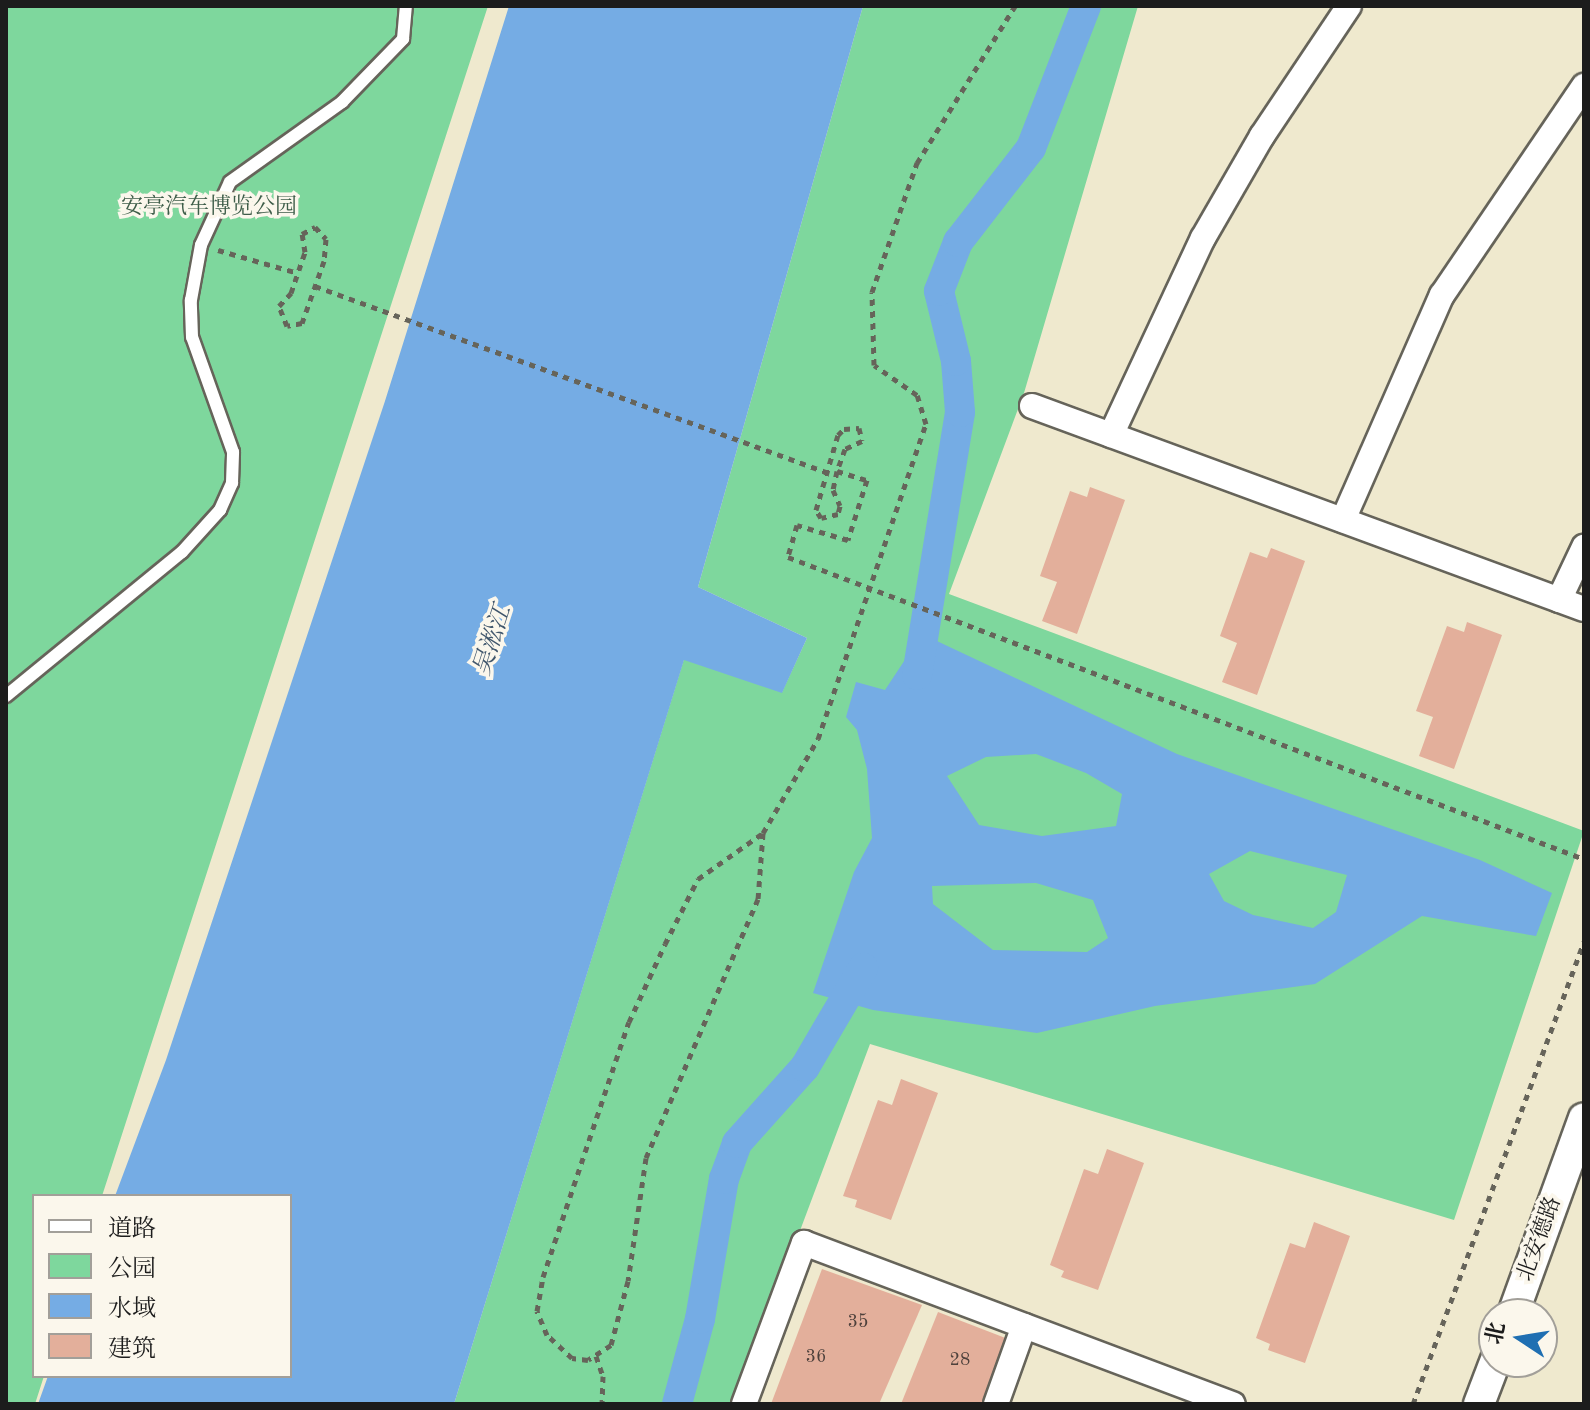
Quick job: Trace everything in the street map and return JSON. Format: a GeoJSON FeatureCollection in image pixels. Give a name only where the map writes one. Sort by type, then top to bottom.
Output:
{"type":"FeatureCollection","features":[{"type":"Feature","properties":{"kind":"street"},"geometry":{"type":"LineString","coordinates":[[1111,435],[1203,238],[1262,136],[1349,6]]}},
{"type":"Feature","properties":{"kind":"street"},"geometry":{"type":"LineString","coordinates":[[1343,520],[1442,295],[1584,86]]}},
{"type":"Feature","properties":{"kind":"street"},"geometry":{"type":"LineString","coordinates":[[1032,406],[1584,609]]}},
{"type":"Feature","properties":{"kind":"street"},"geometry":{"type":"LineString","coordinates":[[1559,600],[1584,547]]}},
{"type":"Feature","properties":{"kind":"street","name":"北安德路"},"geometry":{"type":"LineString","coordinates":[[1519,1298],[1584,1118]]}},
{"type":"Feature","properties":{"kind":"street"},"geometry":{"type":"LineString","coordinates":[[744,1404],[804,1243],[1233,1404]]}},
{"type":"Feature","properties":{"kind":"street"},"geometry":{"type":"LineString","coordinates":[[996,1404],[1024,1326]]}},
{"type":"Feature","properties":{"kind":"street"},"geometry":{"type":"LineString","coordinates":[[1479,1404],[1489,1378]]}},
{"type":"Feature","properties":{"kind":"lane"},"geometry":{"type":"LineString","coordinates":[[6,696],[182,552],[220,510],[232,483],[233,452],[192,337],[191,300],[201,245],[230,182],[342,102],[403,39],[406,6]]}},
{"type":"Feature","properties":{"kind":"path"},"geometry":{"type":"LineString","coordinates":[[763,833],[758,899],[646,1158],[619,1320],[611,1345],[596,1356],[572,1358],[547,1335],[537,1311],[543,1277],[629,1022],[698,879],[763,833],[818,739],[867,588],[926,424],[917,395],[874,365],[872,292],[917,163],[1015,6]]}},
{"type":"Feature","properties":{"kind":"path"},"geometry":{"type":"LineString","coordinates":[[315,227],[322,231],[327,249],[302,323],[287,326],[279,306],[298,273],[305,252],[302,234],[315,227]]}},
{"type":"Feature","properties":{"kind":"path"},"geometry":{"type":"LineString","coordinates":[[201,245],[298,273]]}},
{"type":"Feature","properties":{"kind":"path"},"geometry":{"type":"LineString","coordinates":[[315,286],[826,472]]}},
{"type":"Feature","properties":{"kind":"path"},"geometry":{"type":"LineString","coordinates":[[859,428],[862,441],[845,449],[837,471],[833,490],[840,506],[827,519],[816,510],[838,435],[844,429],[859,428]]}},
{"type":"Feature","properties":{"kind":"path"},"geometry":{"type":"LineString","coordinates":[[837,471],[867,480],[848,540],[797,525],[788,557],[1584,859]]}},
{"type":"Feature","properties":{"kind":"path"},"geometry":{"type":"LineString","coordinates":[[1413,1404],[1584,942]]}},
{"type":"Feature","properties":{"kind":"path"},"geometry":{"type":"LineString","coordinates":[[596,1356],[603,1376],[602,1404]]}},
{"type":"Feature","properties":{"kind":"green space","name":"安亭汽车博览公园"},"geometry":{"type":"Polygon","coordinates":[[[6,6],[488,6],[103,1194],[32,1194],[32,1378],[43,1378],[35,1404],[6,1404],[6,6]]]}},
{"type":"Feature","properties":{"kind":"green space"},"geometry":{"type":"Polygon","coordinates":[[[863,6],[1138,6],[1024,393],[949,594],[1584,831],[1454,1220],[870,1044],[735,1404],[454,1404],[684,659],[782,692],[807,638],[698,587],[863,6]]]}},
{"type":"Feature","properties":{"kind":"water","name":"吴淞江"},"geometry":{"type":"Polygon","coordinates":[[[509,6],[863,6],[698,587],[807,638],[782,693],[684,660],[454,1404],[38,1404],[47,1378],[292,1378],[292,1194],[116,1194],[166,1060],[385,401],[509,6]]]}},
{"type":"Feature","properties":{"kind":"water"},"geometry":{"type":"Polygon","coordinates":[[[922,634],[1177,754],[1480,860],[1552,893],[1536,936],[1422,916],[1315,984],[1155,1006],[1037,1033],[873,1010],[813,993],[854,872],[872,838],[867,769],[857,730],[846,717],[856,682],[885,690],[922,634]],[[1036,754],[986,757],[947,776],[979,825],[1042,836],[1116,826],[1122,794],[1086,773],[1036,754]],[[1250,851],[1209,874],[1224,901],[1253,915],[1313,928],[1336,912],[1347,875],[1250,851]],[[1036,883],[932,886],[933,904],[993,950],[1087,952],[1108,938],[1093,900],[1036,883]]]}},
{"type":"Feature","properties":{"kind":"building"},"geometry":{"type":"Polygon","coordinates":[[[1090,487],[1125,500],[1077,634],[1042,621],[1057,582],[1040,576],[1070,491],[1087,497],[1090,487]]]}},
{"type":"Feature","properties":{"kind":"building"},"geometry":{"type":"Polygon","coordinates":[[[1271,548],[1305,561],[1257,695],[1222,682],[1237,643],[1220,636],[1250,552],[1267,558],[1271,548]]]}},
{"type":"Feature","properties":{"kind":"building"},"geometry":{"type":"Polygon","coordinates":[[[1467,622],[1502,635],[1454,769],[1419,756],[1433,717],[1416,711],[1447,626],[1464,632],[1467,622]]]}},
{"type":"Feature","properties":{"kind":"building"},"geometry":{"type":"Polygon","coordinates":[[[901,1079],[938,1093],[891,1220],[855,1207],[857,1200],[843,1196],[878,1100],[892,1105],[901,1079]]]}},
{"type":"Feature","properties":{"kind":"building"},"geometry":{"type":"Polygon","coordinates":[[[1107,1149],[1144,1163],[1098,1290],[1061,1277],[1064,1271],[1050,1265],[1084,1169],[1098,1174],[1107,1149]]]}},
{"type":"Feature","properties":{"kind":"building"},"geometry":{"type":"Polygon","coordinates":[[[1314,1222],[1350,1236],[1305,1363],[1268,1350],[1270,1344],[1256,1338],[1290,1243],[1305,1248],[1314,1222]]]}},
{"type":"Feature","properties":{"kind":"building"},"geometry":{"type":"Polygon","coordinates":[[[822,1269],[922,1305],[879,1404],[771,1404],[822,1269]]]}},
{"type":"Feature","properties":{"kind":"building"},"geometry":{"type":"Polygon","coordinates":[[[938,1312],[1008,1339],[986,1404],[901,1404],[938,1312]]]}},
{"type":"Feature","properties":{"kind":"waterway"},"geometry":{"type":"LineString","coordinates":[[917,675],[960,412],[956,361],[939,291],[958,242],[1031,148],[1086,6]]}},
{"type":"Feature","properties":{"kind":"waterway"},"geometry":{"type":"LineString","coordinates":[[677,1404],[700,1319],[724,1179],[737,1143],[805,1067],[863,968]]}}]}
